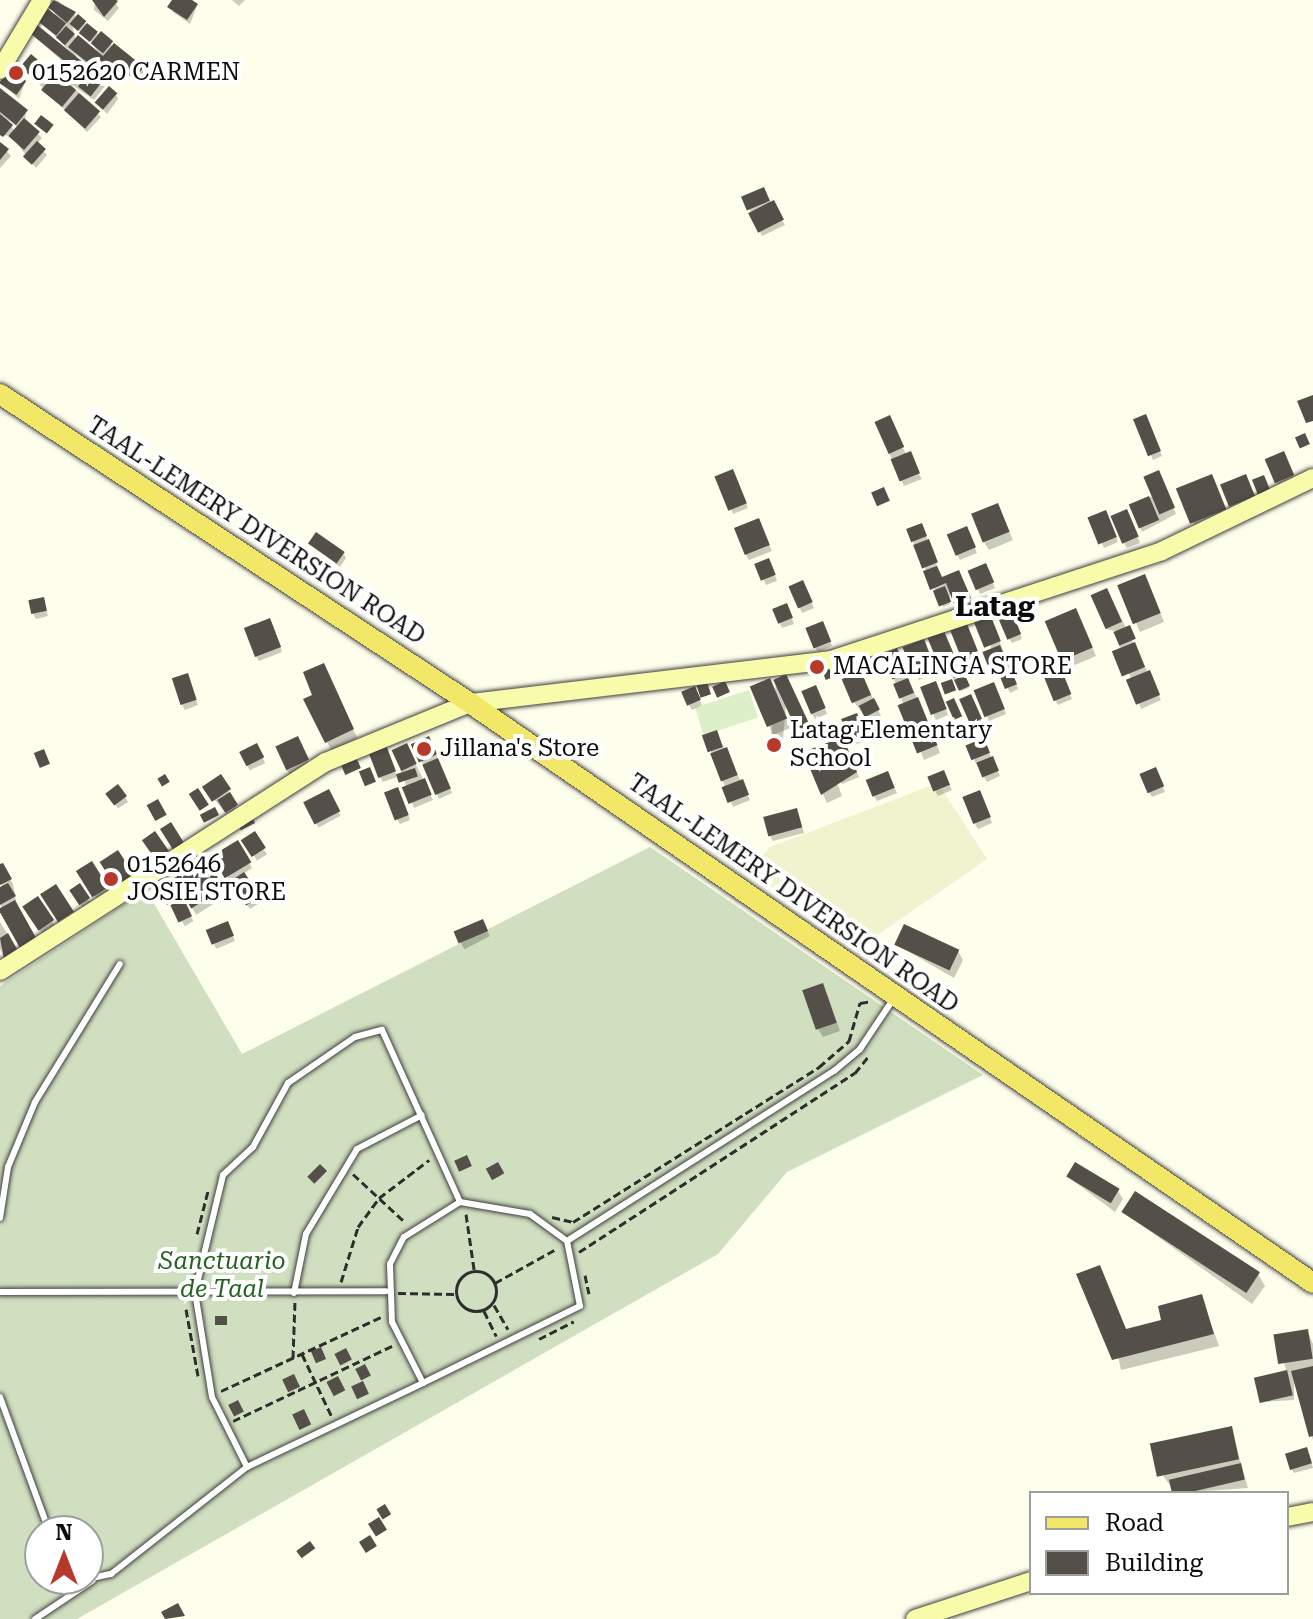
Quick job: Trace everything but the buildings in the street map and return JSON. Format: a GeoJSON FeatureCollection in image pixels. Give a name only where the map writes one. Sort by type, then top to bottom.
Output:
{"type":"FeatureCollection","features":[{"type":"Feature","properties":{"kind":"main road","name":"TAAL-LEMERY DIVERSION ROAD"},"geometry":{"type":"LineString","coordinates":[[0,394],[470,703],[1313,1283]]}},
{"type":"Feature","properties":{"kind":"street"},"geometry":{"type":"LineString","coordinates":[[0,70],[42,0]]}},
{"type":"Feature","properties":{"kind":"street"},"geometry":{"type":"LineString","coordinates":[[0,971],[326,762],[470,703],[831,660],[1162,551],[1313,478]]}},
{"type":"Feature","properties":{"kind":"street"},"geometry":{"type":"LineString","coordinates":[[1289,1517],[1313,1512]]}},
{"type":"Feature","properties":{"kind":"street"},"geometry":{"type":"LineString","coordinates":[[915,1619],[1029,1582]]}},
{"type":"Feature","properties":{"kind":"lane"},"geometry":{"type":"LineString","coordinates":[[0,1218],[8,1167],[35,1102],[120,964]]}},
{"type":"Feature","properties":{"kind":"lane"},"geometry":{"type":"LineString","coordinates":[[567,1241],[834,1071],[860,1049],[895,996]]}},
{"type":"Feature","properties":{"kind":"lane"},"geometry":{"type":"LineString","coordinates":[[247,1467],[212,1397],[195,1292],[223,1175],[253,1147],[288,1083],[355,1037],[382,1030],[460,1202]]}},
{"type":"Feature","properties":{"kind":"lane"},"geometry":{"type":"LineString","coordinates":[[294,1293],[306,1234],[357,1149],[422,1115]]}},
{"type":"Feature","properties":{"kind":"lane"},"geometry":{"type":"LineString","coordinates":[[0,1165],[8,1167]]}},
{"type":"Feature","properties":{"kind":"lane"},"geometry":{"type":"LineString","coordinates":[[104,1576],[111,1574],[247,1467],[423,1383],[580,1306],[567,1241],[530,1214],[460,1202],[404,1237],[386,1291],[392,1322],[423,1383]]}},
{"type":"Feature","properties":{"kind":"lane"},"geometry":{"type":"LineString","coordinates":[[0,1292],[386,1291]]}},
{"type":"Feature","properties":{"kind":"lane"},"geometry":{"type":"LineString","coordinates":[[0,1397],[43,1515]]}},
{"type":"Feature","properties":{"kind":"lane"},"geometry":{"type":"LineString","coordinates":[[35,1619],[68,1595]]}},
{"type":"Feature","properties":{"kind":"path"},"geometry":{"type":"LineString","coordinates":[[428,1145],[439,1169]]}},
{"type":"Feature","properties":{"kind":"path"},"geometry":{"type":"LineString","coordinates":[[341,1285],[358,1227],[379,1198],[433,1157]]}},
{"type":"Feature","properties":{"kind":"path"},"geometry":{"type":"LineString","coordinates":[[343,1180],[360,1161]]}},
{"type":"Feature","properties":{"kind":"path"},"geometry":{"type":"LineString","coordinates":[[350,1171],[407,1224]]}},
{"type":"Feature","properties":{"kind":"path"},"geometry":{"type":"LineString","coordinates":[[457,1216],[474,1212]]}},
{"type":"Feature","properties":{"kind":"path"},"geometry":{"type":"LineString","coordinates":[[466,1214],[474,1271]]}},
{"type":"Feature","properties":{"kind":"path"},"geometry":{"type":"LineString","coordinates":[[400,1235],[407,1224],[415,1219]]}},
{"type":"Feature","properties":{"kind":"path"},"geometry":{"type":"LineString","coordinates":[[551,1242],[560,1257]]}},
{"type":"Feature","properties":{"kind":"path"},"geometry":{"type":"LineString","coordinates":[[495,1283],[556,1249]]}},
{"type":"Feature","properties":{"kind":"path"},"geometry":{"type":"LineString","coordinates":[[474,1271],[495,1283]]}},
{"type":"Feature","properties":{"kind":"path"},"geometry":{"type":"LineString","coordinates":[[474,1271],[458,1281],[455,1294],[465,1309],[484,1311],[493,1303]]}},
{"type":"Feature","properties":{"kind":"path"},"geometry":{"type":"LineString","coordinates":[[495,1283],[493,1303],[510,1332]]}},
{"type":"Feature","properties":{"kind":"path"},"geometry":{"type":"LineString","coordinates":[[328,1285],[353,1285]]}},
{"type":"Feature","properties":{"kind":"path"},"geometry":{"type":"LineString","coordinates":[[394,1285],[396,1304]]}},
{"type":"Feature","properties":{"kind":"path"},"geometry":{"type":"LineString","coordinates":[[395,1293],[455,1294]]}},
{"type":"Feature","properties":{"kind":"path"},"geometry":{"type":"LineString","coordinates":[[280,1301],[308,1301]]}},
{"type":"Feature","properties":{"kind":"path"},"geometry":{"type":"LineString","coordinates":[[293,1358],[295,1302]]}},
{"type":"Feature","properties":{"kind":"path"},"geometry":{"type":"LineString","coordinates":[[381,1305],[385,1322]]}},
{"type":"Feature","properties":{"kind":"path"},"geometry":{"type":"LineString","coordinates":[[484,1311],[497,1339]]}},
{"type":"Feature","properties":{"kind":"path"},"geometry":{"type":"LineString","coordinates":[[221,1391],[382,1316]]}},
{"type":"Feature","properties":{"kind":"path"},"geometry":{"type":"LineString","coordinates":[[484,1345],[522,1327]]}},
{"type":"Feature","properties":{"kind":"path"},"geometry":{"type":"LineString","coordinates":[[389,1334],[401,1357]]}},
{"type":"Feature","properties":{"kind":"path"},"geometry":{"type":"LineString","coordinates":[[233,1421],[393,1345]]}},
{"type":"Feature","properties":{"kind":"path"},"geometry":{"type":"LineString","coordinates":[[302,1354],[332,1416]]}},
{"type":"Feature","properties":{"kind":"path"},"geometry":{"type":"LineString","coordinates":[[218,1383],[225,1403]]}},
{"type":"Feature","properties":{"kind":"path"},"geometry":{"type":"LineString","coordinates":[[318,1424],[344,1411]]}},
{"type":"Feature","properties":{"kind":"path"},"geometry":{"type":"LineString","coordinates":[[230,1414],[240,1435]]}},
{"type":"Feature","properties":{"kind":"green space"},"geometry":{"type":"Polygon","coordinates":[[[749,690],[758,718],[704,735],[695,708],[749,690]]]}},
{"type":"Feature","properties":{"kind":"green space"},"geometry":{"type":"Polygon","coordinates":[[[938,783],[987,859],[859,948],[749,871],[770,847],[938,783]]]}},
{"type":"Feature","properties":{"kind":"green space","name":"Sanctuario de Taal"},"geometry":{"type":"Polygon","coordinates":[[[650,847],[983,1075],[787,1172],[718,1254],[77,1619],[0,1619],[0,986],[146,890],[242,1054],[650,847]]]}},
{"type":"Feature","properties":{"kind":"place","name":"0152620 CARMEN"},"geometry":{"type":"Point","coordinates":[16,73]}},
{"type":"Feature","properties":{"kind":"place","name":"MACALINGA STORE"},"geometry":{"type":"Point","coordinates":[817,667]}},
{"type":"Feature","properties":{"kind":"place","name":"Latag Elementary School"},"geometry":{"type":"Point","coordinates":[774,745]}},
{"type":"Feature","properties":{"kind":"place","name":"Jillana's Store"},"geometry":{"type":"Point","coordinates":[424,749]}},
{"type":"Feature","properties":{"kind":"place","name":"0152646 JOSIE STORE"},"geometry":{"type":"Point","coordinates":[111,879]}},
{"type":"Feature","properties":{"kind":"district","name":"Latag"},"geometry":{"type":"Point","coordinates":[995,607]}}]}
